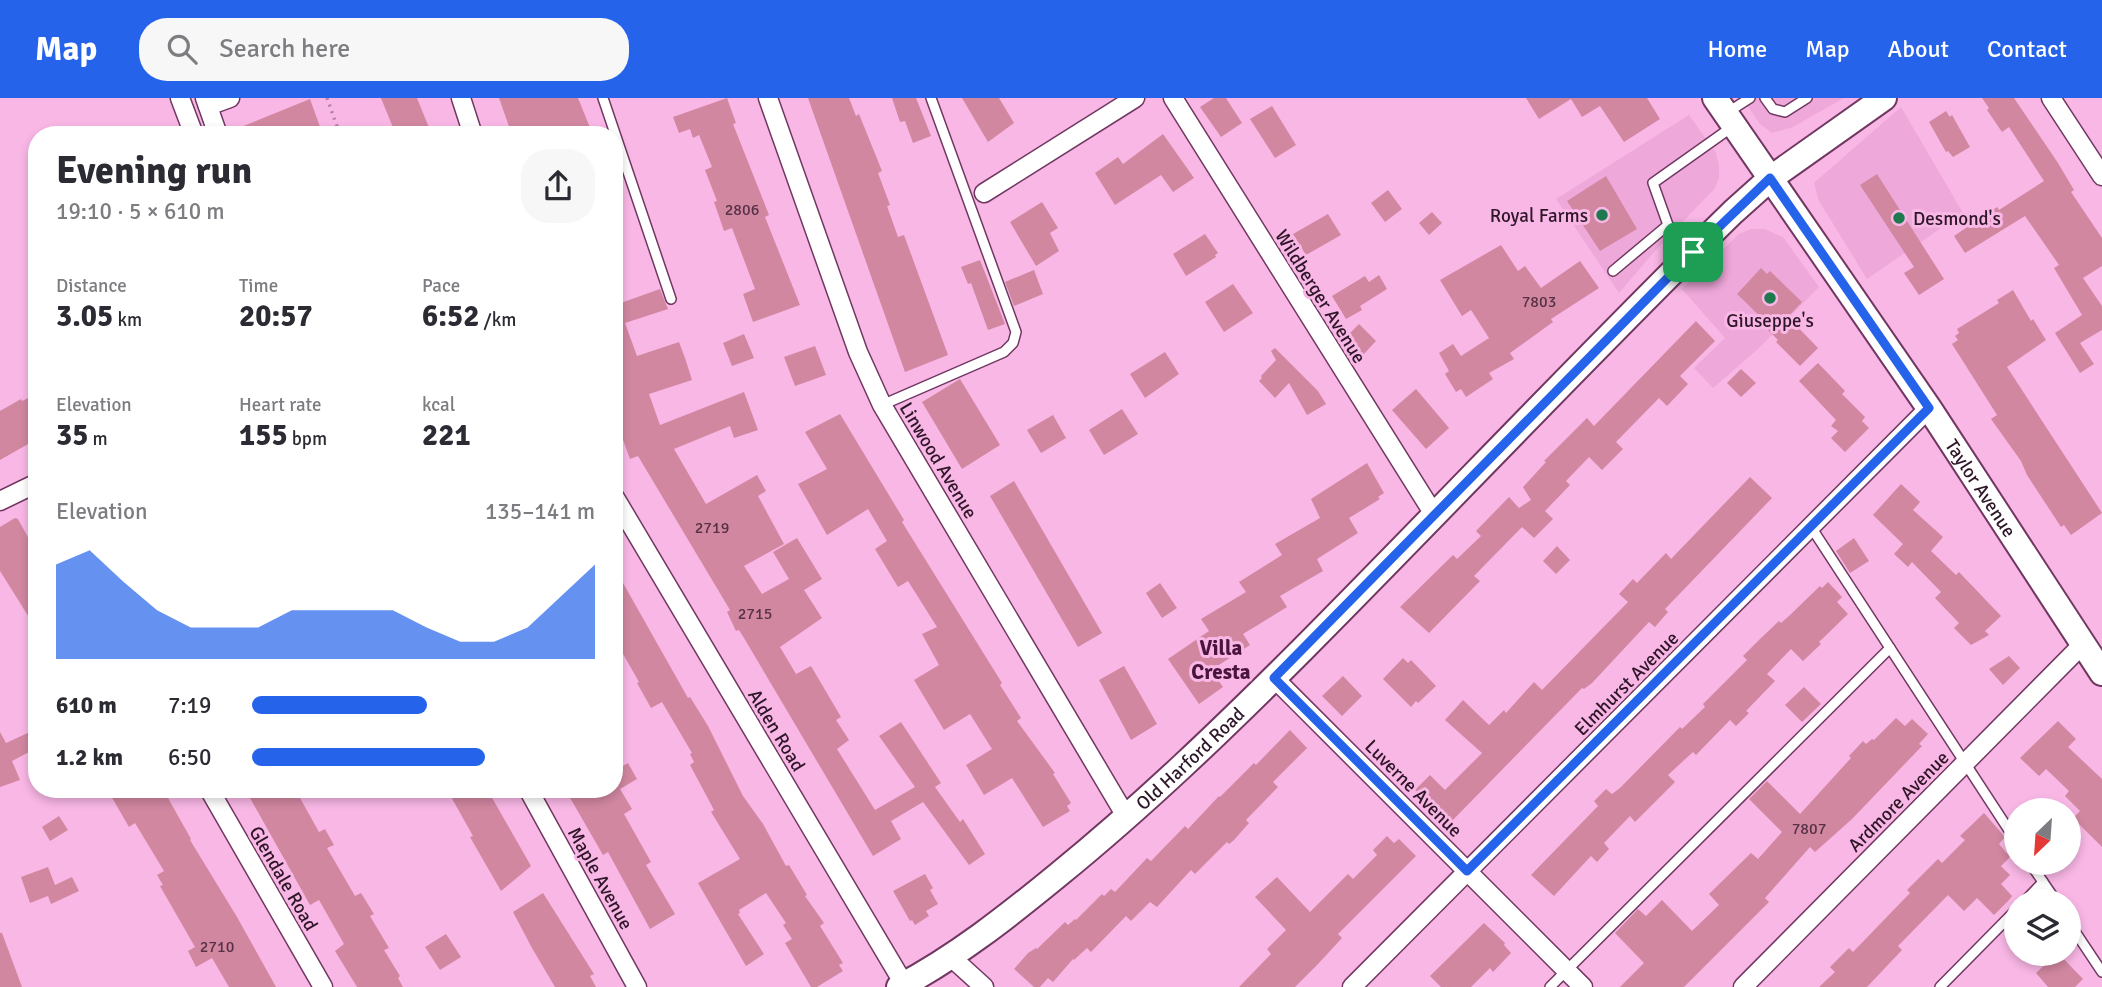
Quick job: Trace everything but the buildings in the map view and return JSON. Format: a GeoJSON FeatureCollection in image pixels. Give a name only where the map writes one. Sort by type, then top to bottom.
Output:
{"type":"FeatureCollection","features":[{"type":"Feature","properties":{"kind":"street"},"geometry":{"type":"LineString","coordinates":[[180,98],[191,126]]}},
{"type":"Feature","properties":{"kind":"street"},"geometry":{"type":"LineString","coordinates":[[215,126],[206,102],[230,98]]}},
{"type":"Feature","properties":{"kind":"street"},"geometry":{"type":"LineString","coordinates":[[461,98],[470,126]]}},
{"type":"Feature","properties":{"kind":"street","name":"Linwood Avenue"},"geometry":{"type":"LineString","coordinates":[[768,98],[858,352],[882,405],[1127,818]]}},
{"type":"Feature","properties":{"kind":"street"},"geometry":{"type":"LineString","coordinates":[[984,193],[1135,98]]}},
{"type":"Feature","properties":{"kind":"street","name":"Wildberger Avenue"},"geometry":{"type":"LineString","coordinates":[[1173,98],[1435,516]]}},
{"type":"Feature","properties":{"kind":"street"},"geometry":{"type":"LineString","coordinates":[[2052,98],[2102,176]]}},
{"type":"Feature","properties":{"kind":"street","name":"Old Harford Road"},"geometry":{"type":"LineString","coordinates":[[902,986],[951,957],[1021,905],[1127,818],[1207,745],[1693,252],[1770,178],[1869,105]]}},
{"type":"Feature","properties":{"kind":"street","name":"Taylor Avenue"},"geometry":{"type":"LineString","coordinates":[[1725,112],[1929,408],[2102,673]]}},
{"type":"Feature","properties":{"kind":"street","name":"Elmhurst Avenue"},"geometry":{"type":"LineString","coordinates":[[1352,987],[1929,408]]}},
{"type":"Feature","properties":{"kind":"street"},"geometry":{"type":"LineString","coordinates":[[0,501],[28,489]]}},
{"type":"Feature","properties":{"kind":"street","name":"Alden Road"},"geometry":{"type":"LineString","coordinates":[[623,511],[902,986]]}},
{"type":"Feature","properties":{"kind":"street","name":"Ardmore Avenue"},"geometry":{"type":"LineString","coordinates":[[1743,987],[2084,644]]}},
{"type":"Feature","properties":{"kind":"street","name":"Luverne Avenue"},"geometry":{"type":"LineString","coordinates":[[1274,678],[1583,987]]}},
{"type":"Feature","properties":{"kind":"street","name":"Glendale Road"},"geometry":{"type":"LineString","coordinates":[[214,798],[323,987]]}},
{"type":"Feature","properties":{"kind":"street","name":"Maple Avenue"},"geometry":{"type":"LineString","coordinates":[[533,798],[637,987]]}},
{"type":"Feature","properties":{"kind":"street"},"geometry":{"type":"LineString","coordinates":[[951,957],[984,987]]}},
{"type":"Feature","properties":{"kind":"lane"},"geometry":{"type":"LineString","coordinates":[[604,98],[613,126]]}},
{"type":"Feature","properties":{"kind":"lane"},"geometry":{"type":"LineString","coordinates":[[882,405],[1004,352],[1013,343],[1016,332],[931,98]]}},
{"type":"Feature","properties":{"kind":"lane"},"geometry":{"type":"LineString","coordinates":[[1693,252],[1668,225],[1653,183],[1725,112],[1750,98]]}},
{"type":"Feature","properties":{"kind":"lane"},"geometry":{"type":"LineString","coordinates":[[1765,98],[1773,109],[1785,112],[1807,98]]}},
{"type":"Feature","properties":{"kind":"lane"},"geometry":{"type":"LineString","coordinates":[[623,155],[671,299]]}},
{"type":"Feature","properties":{"kind":"lane"},"geometry":{"type":"LineString","coordinates":[[1613,271],[1668,225]]}},
{"type":"Feature","properties":{"kind":"lane"},"geometry":{"type":"LineString","coordinates":[[1811,527],[2004,823]]}},
{"type":"Feature","properties":{"kind":"lane"},"geometry":{"type":"LineString","coordinates":[[1550,987],[1890,648]]}},
{"type":"Feature","properties":{"kind":"lane"},"geometry":{"type":"LineString","coordinates":[[2038,875],[2048,889]]}},
{"type":"Feature","properties":{"kind":"lane"},"geometry":{"type":"LineString","coordinates":[[2036,889],[2043,882]]}},
{"type":"Feature","properties":{"kind":"lane"},"geometry":{"type":"LineString","coordinates":[[1940,987],[2004,922]]}},
{"type":"Feature","properties":{"kind":"lane"},"geometry":{"type":"LineString","coordinates":[[2081,940],[2102,972]]}},
{"type":"Feature","properties":{"kind":"path"},"geometry":{"type":"LineString","coordinates":[[327,98],[337,126]]}},
{"type":"Feature","properties":{"kind":"shaded area"},"geometry":{"type":"Polygon","coordinates":[[[1742,98],[1844,98],[1793,127],[1772,133],[1760,124],[1742,98]]]}},
{"type":"Feature","properties":{"kind":"shaded area"},"geometry":{"type":"Polygon","coordinates":[[[1901,107],[1963,213],[1867,279],[1819,201],[1814,183],[1901,107]]]}},
{"type":"Feature","properties":{"kind":"shaded area"},"geometry":{"type":"Polygon","coordinates":[[[1689,115],[1716,153],[1719,177],[1715,188],[1619,293],[1556,199],[1689,115]]]}},
{"type":"Feature","properties":{"kind":"shaded area"},"geometry":{"type":"Polygon","coordinates":[[[1751,229],[1765,229],[1783,237],[1819,287],[1758,349],[1713,388],[1694,368],[1725,338],[1682,289],[1739,234],[1751,229]]]}},
{"type":"Feature","properties":{"kind":"place","name":"Royal Farms"},"geometry":{"type":"Point","coordinates":[1602,215]}},
{"type":"Feature","properties":{"kind":"place","name":"Desmond's"},"geometry":{"type":"Point","coordinates":[1899,218]}},
{"type":"Feature","properties":{"kind":"place","name":"Giuseppe's"},"geometry":{"type":"Point","coordinates":[1770,298]}},
{"type":"Feature","properties":{"kind":"district","name":"Villa Cresta"},"geometry":{"type":"Point","coordinates":[1221,660]}},
{"type":"Feature","properties":{"kind":"route"},"geometry":{"type":"LineString","coordinates":[[1770,178],[1929,408],[1467,871],[1274,678],[1693,252],[1770,178]]}}]}
